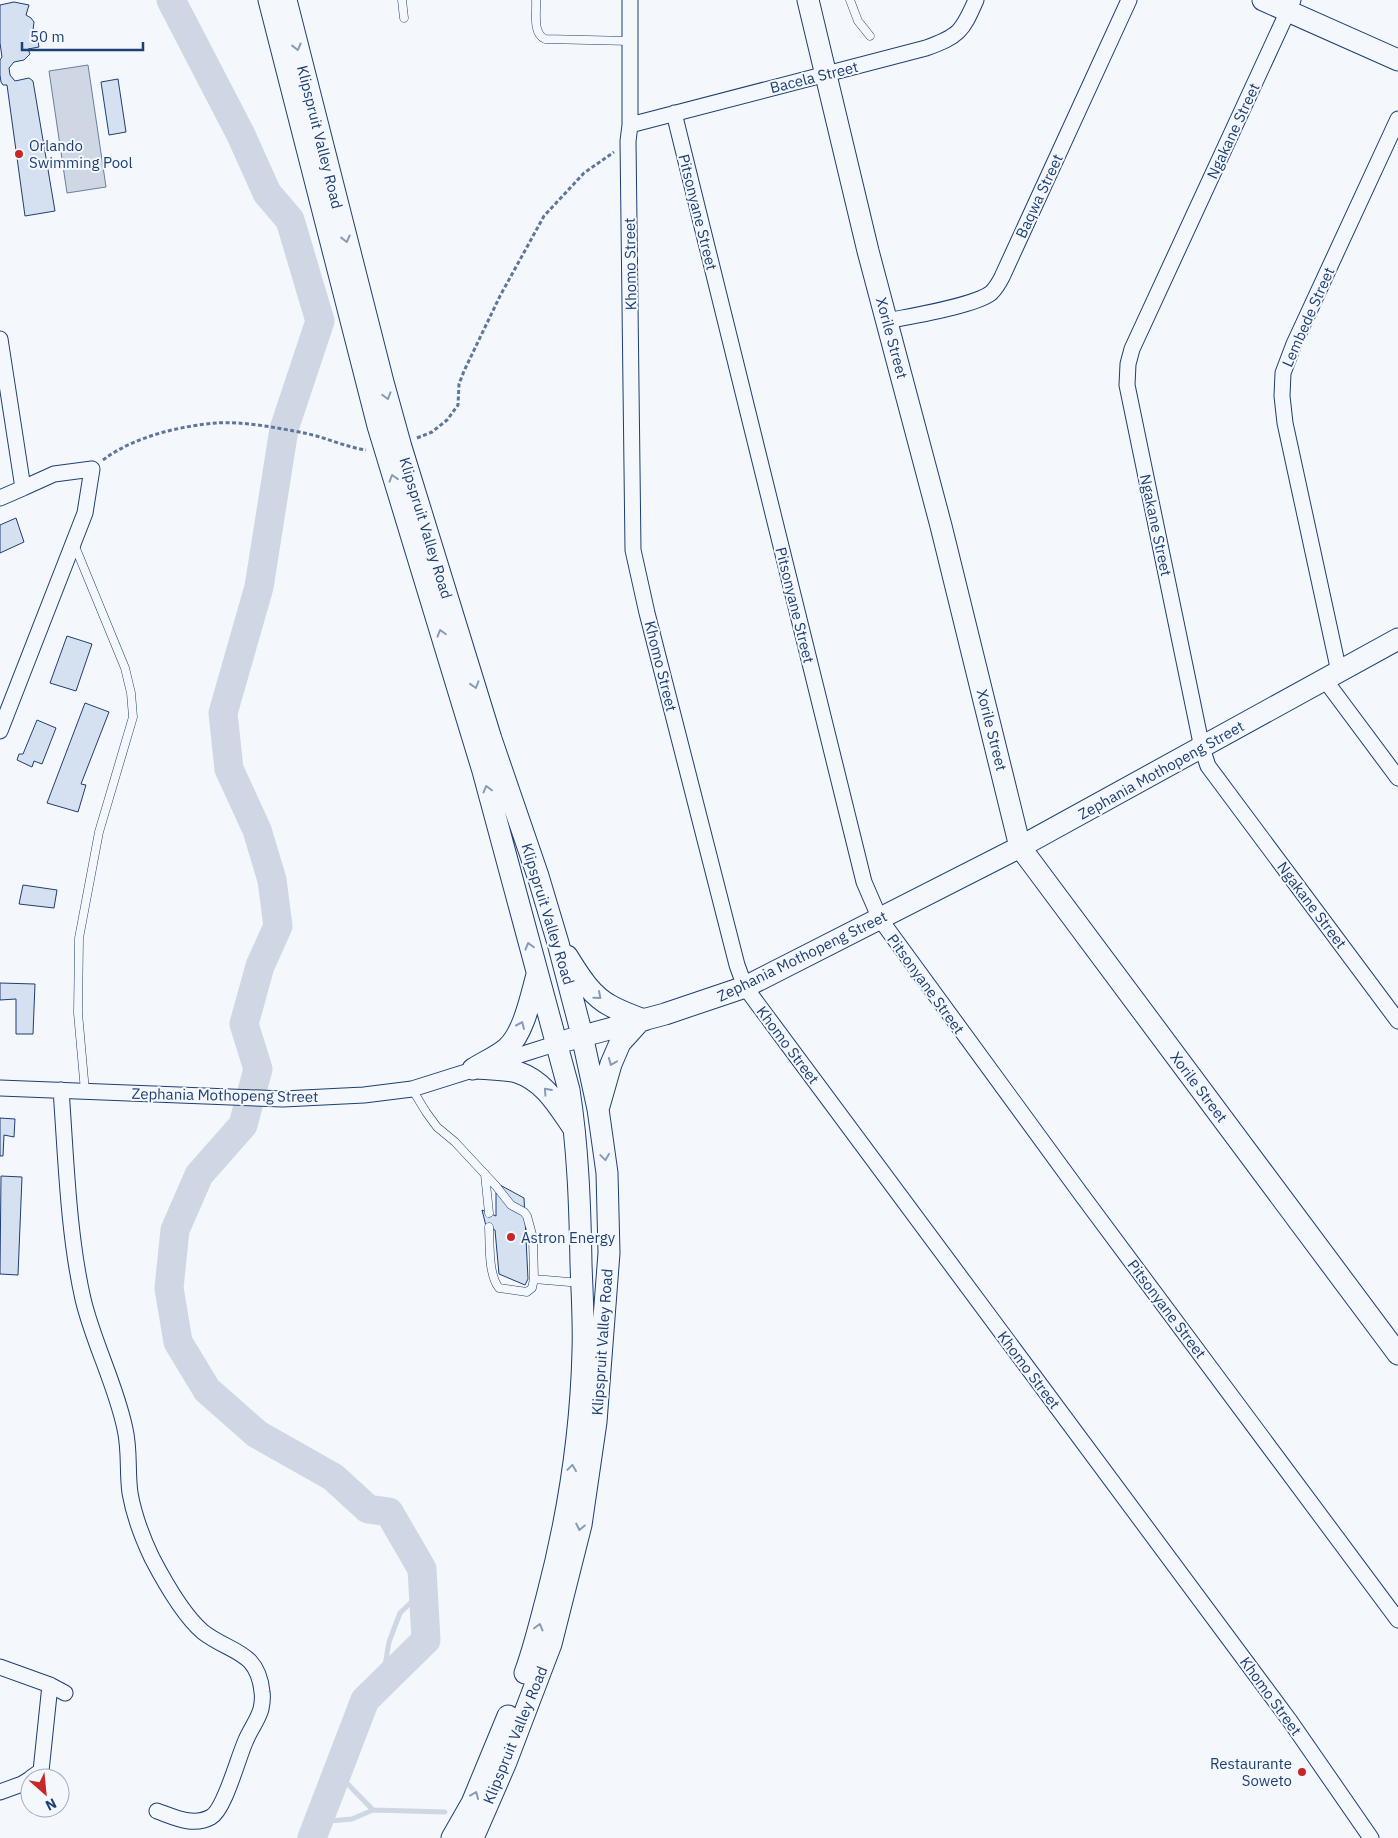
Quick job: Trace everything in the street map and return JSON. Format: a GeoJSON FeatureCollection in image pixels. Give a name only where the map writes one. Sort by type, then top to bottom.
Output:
{"type":"FeatureCollection","features":[{"type":"Feature","properties":{"kind":"main road","name":"Klipspruit Valley Road"},"geometry":{"type":"LineString","coordinates":[[269,0],[317,194],[378,426],[483,772],[537,974],[558,1043],[569,1090],[575,1130],[583,1352],[579,1422],[569,1495],[556,1564],[528,1665],[472,1803],[452,1838]]}},
{"type":"Feature","properties":{"kind":"main road","name":"Klipspruit Valley Road"},"geometry":{"type":"LineString","coordinates":[[286,0],[380,373],[401,447],[558,944],[582,1036],[598,1109],[607,1173],[609,1252],[596,1422],[581,1525],[551,1644],[506,1762],[473,1838]]}},
{"type":"Feature","properties":{"kind":"main road"},"geometry":{"type":"LineString","coordinates":[[1263,0],[1290,5],[1398,60]]}},
{"type":"Feature","properties":{"kind":"main road","name":"Xorile Street"},"geometry":{"type":"LineString","coordinates":[[811,2],[868,251],[953,571],[1020,847],[1398,1354]]}},
{"type":"Feature","properties":{"kind":"main road","name":"Zephania Mothopeng Street"},"geometry":{"type":"LineString","coordinates":[[558,1043],[642,1021],[708,1001],[744,987],[1020,847],[1398,639]]}},
{"type":"Feature","properties":{"kind":"main road"},"geometry":{"type":"LineString","coordinates":[[558,944],[587,986],[598,997],[610,1006],[642,1021],[620,1043],[611,1064],[598,1109]]}},
{"type":"Feature","properties":{"kind":"main road"},"geometry":{"type":"LineString","coordinates":[[476,1068],[508,1048],[516,1037],[530,1002],[537,974]]}},
{"type":"Feature","properties":{"kind":"main road"},"geometry":{"type":"LineString","coordinates":[[476,1068],[516,1072],[538,1081],[575,1130]]}},
{"type":"Feature","properties":{"kind":"street","name":"Khomo Street"},"geometry":{"type":"LineString","coordinates":[[630,0],[630,125],[628,142],[634,550],[650,623],[744,987],[1290,1721],[1371,1838]]}},
{"type":"Feature","properties":{"kind":"street","name":"Bacela Street"},"geometry":{"type":"LineString","coordinates":[[630,125],[926,48],[946,41],[957,34],[966,24],[976,0]]}},
{"type":"Feature","properties":{"kind":"street","name":"Baqwa Street"},"geometry":{"type":"LineString","coordinates":[[887,321],[972,302],[992,293],[1002,277],[1129,0]]}},
{"type":"Feature","properties":{"kind":"street","name":"Ngakane Street"},"geometry":{"type":"LineString","coordinates":[[1290,5],[1132,349],[1128,364],[1127,386],[1202,748],[1208,766],[1398,1021]]}},
{"type":"Feature","properties":{"kind":"street","name":"Pitsonyane Street"},"geometry":{"type":"LineString","coordinates":[[674,113],[864,882],[880,919],[1081,1194],[1398,1620]]}},
{"type":"Feature","properties":{"kind":"street","name":"Lembede Street"},"geometry":{"type":"LineString","coordinates":[[1398,119],[1294,344],[1283,373],[1282,396],[1284,423],[1332,676],[1398,778]]}},
{"type":"Feature","properties":{"kind":"street"},"geometry":{"type":"LineString","coordinates":[[0,339],[24,488]]}},
{"type":"Feature","properties":{"kind":"street"},"geometry":{"type":"LineString","coordinates":[[0,498],[54,474],[92,469],[85,513],[0,731]]}},
{"type":"Feature","properties":{"kind":"street","name":"Zephania Mothopeng Street"},"geometry":{"type":"LineString","coordinates":[[0,1088],[283,1099],[364,1095],[412,1089],[558,1043]]}},
{"type":"Feature","properties":{"kind":"street"},"geometry":{"type":"LineString","coordinates":[[61,1090],[73,1233],[80,1285],[83,1301],[125,1429],[130,1493],[136,1517],[153,1559],[177,1600],[204,1632],[244,1656],[254,1665],[263,1694],[261,1708],[239,1756],[227,1792],[214,1816],[202,1821],[193,1821],[180,1819],[158,1811]]}},
{"type":"Feature","properties":{"kind":"street"},"geometry":{"type":"LineString","coordinates":[[0,1667],[50,1685],[65,1693]]}},
{"type":"Feature","properties":{"kind":"street"},"geometry":{"type":"LineString","coordinates":[[41,1768],[50,1685]]}},
{"type":"Feature","properties":{"kind":"street"},"geometry":{"type":"LineString","coordinates":[[0,1792],[20,1785]]}},
{"type":"Feature","properties":{"kind":"lane"},"geometry":{"type":"LineString","coordinates":[[402,0],[404,18]]}},
{"type":"Feature","properties":{"kind":"lane"},"geometry":{"type":"LineString","coordinates":[[536,0],[537,32],[544,39],[630,41]]}},
{"type":"Feature","properties":{"kind":"lane"},"geometry":{"type":"LineString","coordinates":[[850,0],[858,21],[870,36]]}},
{"type":"Feature","properties":{"kind":"lane"},"geometry":{"type":"LineString","coordinates":[[74,542],[125,668],[131,693],[133,717],[99,832],[79,938],[78,1013],[85,1091]]}},
{"type":"Feature","properties":{"kind":"lane"},"geometry":{"type":"LineString","coordinates":[[412,1089],[437,1126],[455,1142],[512,1205],[527,1216],[532,1238],[534,1279],[532,1288],[527,1292],[499,1288],[497,1285],[492,1275],[489,1227]]}},
{"type":"Feature","properties":{"kind":"lane"},"geometry":{"type":"LineString","coordinates":[[485,1174],[489,1213]]}},
{"type":"Feature","properties":{"kind":"lane"},"geometry":{"type":"LineString","coordinates":[[534,1279],[582,1283]]}},
{"type":"Feature","properties":{"kind":"path"},"geometry":{"type":"LineString","coordinates":[[416,438],[432,432],[447,420],[458,405],[459,384],[464,371],[500,296],[544,216],[584,173],[628,142]]}},
{"type":"Feature","properties":{"kind":"path"},"geometry":{"type":"LineString","coordinates":[[92,469],[114,452],[172,430],[218,423],[244,424],[304,433],[369,450]]}},
{"type":"Feature","properties":{"kind":"shaded area"},"geometry":{"type":"Polygon","coordinates":[[[88,65],[106,187],[67,193],[49,71],[88,65]]]}},
{"type":"Feature","properties":{"kind":"building"},"geometry":{"type":"Polygon","coordinates":[[[14,2],[29,5],[26,15],[34,22],[33,30],[36,32],[31,36],[37,36],[39,47],[28,49],[30,54],[24,60],[14,62],[9,68],[10,75],[15,81],[29,78],[33,81],[55,211],[25,216],[7,85],[3,85],[0,75],[0,60],[2,57],[0,5],[14,2]]]}},
{"type":"Feature","properties":{"kind":"building"},"geometry":{"type":"Polygon","coordinates":[[[118,79],[126,132],[109,135],[101,82],[118,79]]]}},
{"type":"Feature","properties":{"kind":"building"},"geometry":{"type":"Polygon","coordinates":[[[16,518],[24,542],[0,553],[0,525],[16,518]]]}},
{"type":"Feature","properties":{"kind":"building"},"geometry":{"type":"Polygon","coordinates":[[[67,636],[92,644],[76,691],[50,683],[67,636]]]}},
{"type":"Feature","properties":{"kind":"building"},"geometry":{"type":"Polygon","coordinates":[[[85,703],[109,712],[81,784],[86,785],[78,812],[47,803],[85,703]]]}},
{"type":"Feature","properties":{"kind":"building"},"geometry":{"type":"Polygon","coordinates":[[[37,720],[56,728],[42,764],[34,761],[32,767],[17,760],[19,754],[23,754],[37,720]]]}},
{"type":"Feature","properties":{"kind":"building"},"geometry":{"type":"Polygon","coordinates":[[[23,885],[57,890],[54,908],[19,904],[23,885]]]}},
{"type":"Feature","properties":{"kind":"building"},"geometry":{"type":"Polygon","coordinates":[[[0,983],[35,984],[33,1034],[16,1034],[16,999],[0,1000],[0,983]]]}},
{"type":"Feature","properties":{"kind":"building"},"geometry":{"type":"Polygon","coordinates":[[[0,1118],[15,1119],[14,1137],[4,1135],[3,1156],[0,1156],[0,1118]]]}},
{"type":"Feature","properties":{"kind":"building"},"geometry":{"type":"Polygon","coordinates":[[[1,1176],[22,1177],[18,1275],[0,1274],[1,1176]]]}},
{"type":"Feature","properties":{"kind":"building"},"geometry":{"type":"Polygon","coordinates":[[[500,1185],[524,1198],[528,1279],[525,1285],[499,1274],[495,1230],[486,1226],[482,1210],[496,1216],[496,1193],[500,1185]]]}},
{"type":"Feature","properties":{"kind":"waterway"},"geometry":{"type":"LineString","coordinates":[[171,0],[241,135],[267,193],[290,220],[320,321],[284,429],[259,587],[223,713],[229,769],[257,830],[272,880],[278,926],[260,966],[244,1024],[258,1069],[243,1125],[199,1175],[175,1230],[169,1288],[178,1342],[207,1390],[257,1434],[333,1477],[368,1509],[389,1512],[422,1569],[426,1640],[365,1700],[312,1838]]}},
{"type":"Feature","properties":{"kind":"waterway"},"geometry":{"type":"LineString","coordinates":[[382,1683],[389,1642],[400,1613],[423,1591]]}},
{"type":"Feature","properties":{"kind":"waterway"},"geometry":{"type":"LineString","coordinates":[[337,1773],[373,1810]]}},
{"type":"Feature","properties":{"kind":"waterway"},"geometry":{"type":"LineString","coordinates":[[319,1822],[352,1819],[373,1810],[445,1812]]}},
{"type":"Feature","properties":{"kind":"place","name":"Orlando Swimming Pool"},"geometry":{"type":"Point","coordinates":[19,154]}},
{"type":"Feature","properties":{"kind":"place","name":"Astron Energy"},"geometry":{"type":"Point","coordinates":[511,1237]}},
{"type":"Feature","properties":{"kind":"place","name":"Restaurante Soweto"},"geometry":{"type":"Point","coordinates":[1302,1772]}}]}
